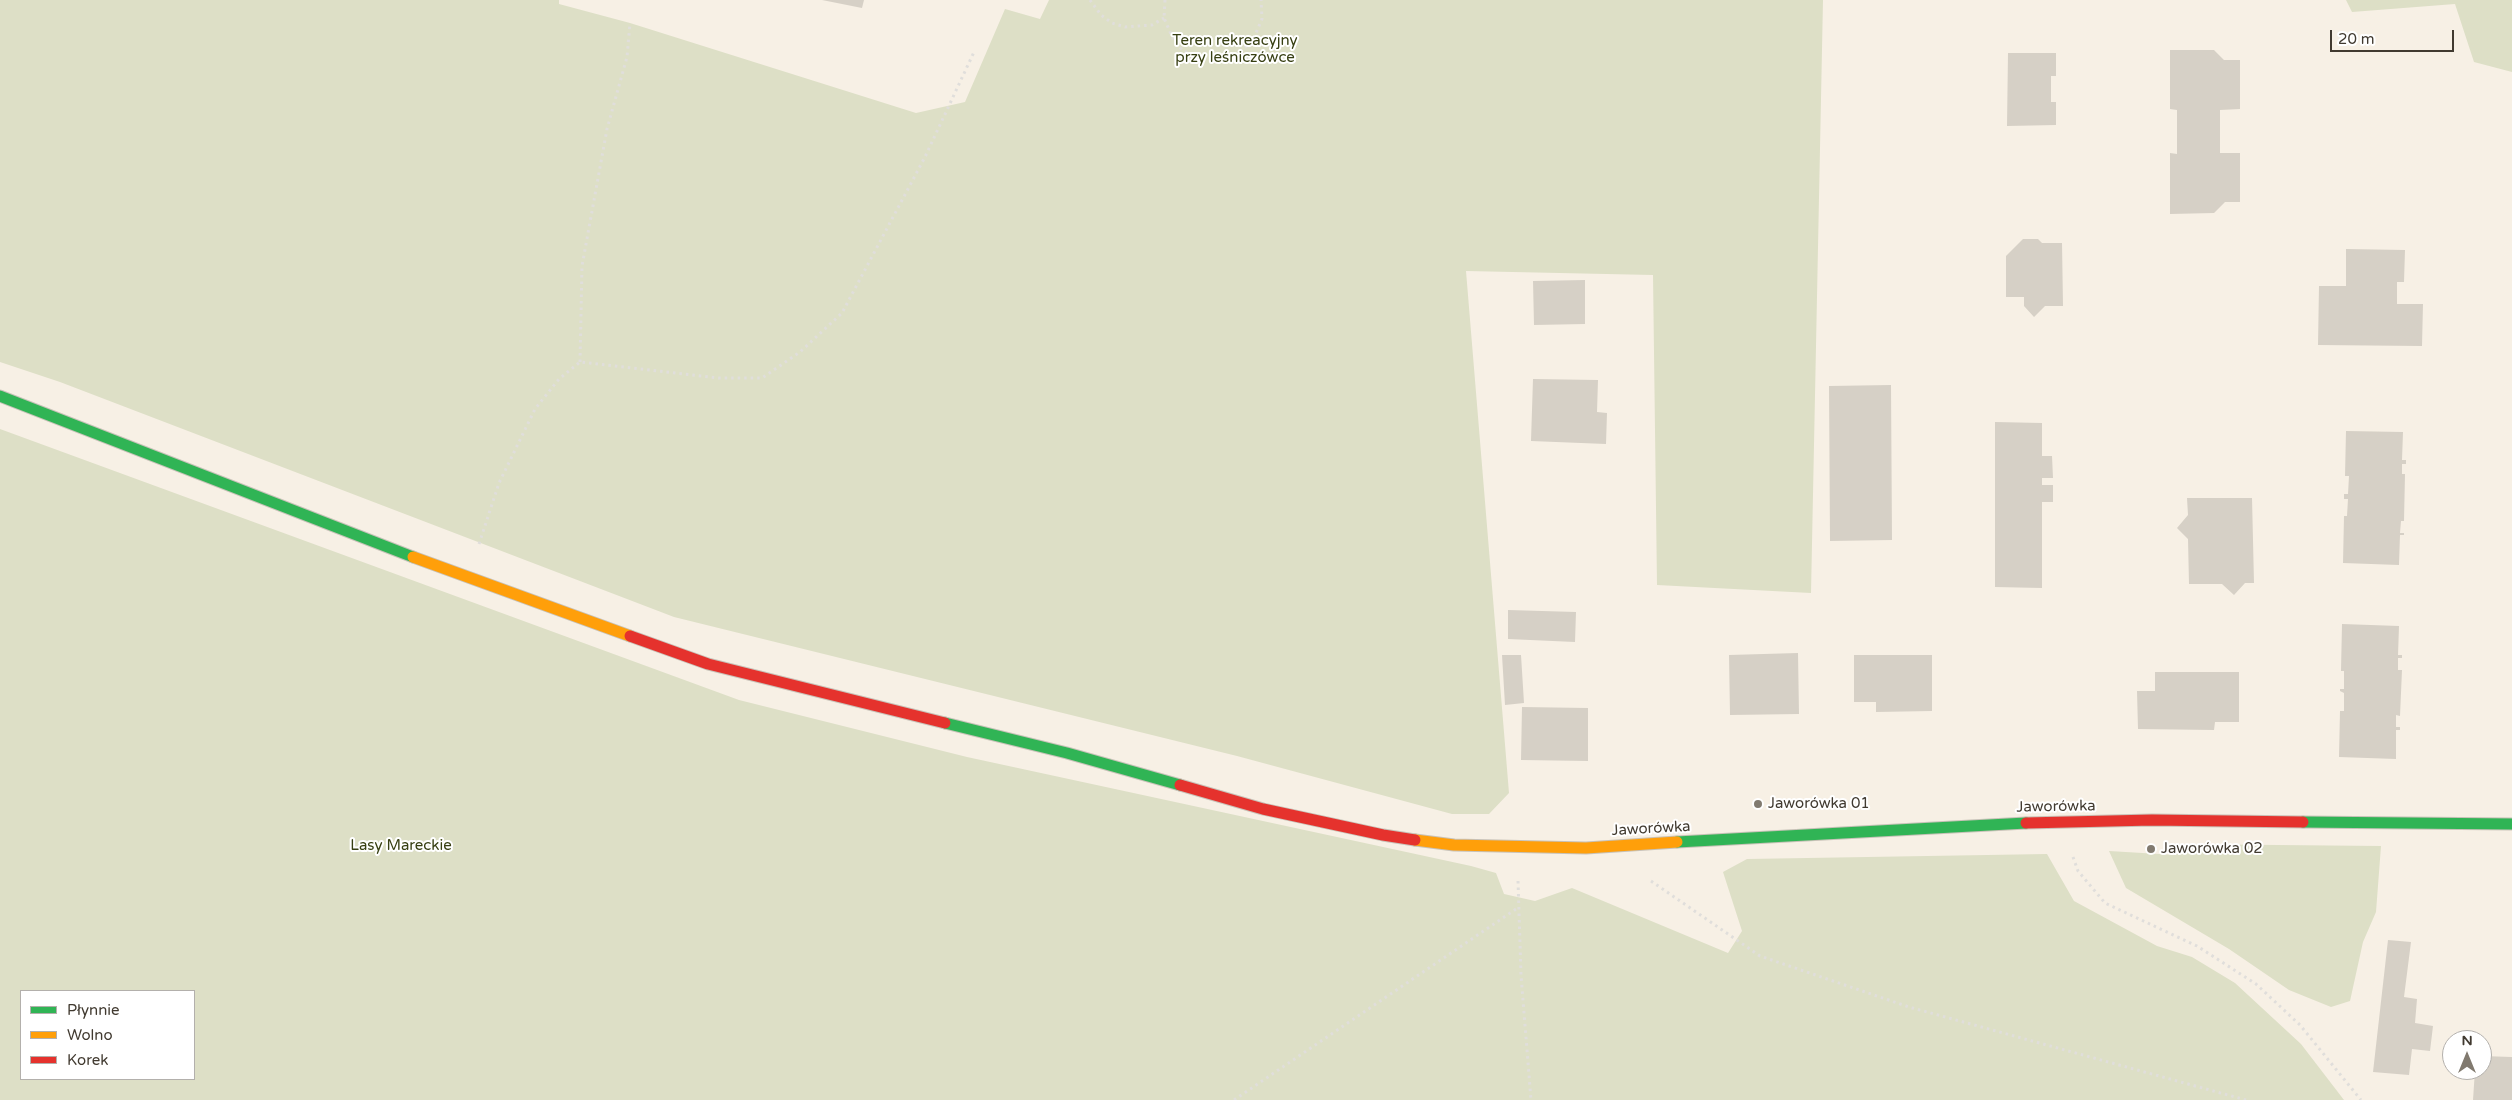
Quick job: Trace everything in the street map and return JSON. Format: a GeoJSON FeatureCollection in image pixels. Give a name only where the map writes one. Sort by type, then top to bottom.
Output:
{"type":"FeatureCollection","features":[{"type":"Feature","properties":{"kind":"street","name":"Jaworówka"},"geometry":{"type":"LineString","coordinates":[[0,396],[468,578],[708,664],[1068,753],[1263,810],[1392,836],[1454,845],[1516,848],[1601,847],[1969,824],[2152,820],[2512,824]]}},
{"type":"Feature","properties":{"kind":"path"},"geometry":{"type":"LineString","coordinates":[[1090,0],[1101,15],[1112,23],[1125,27],[1152,25],[1164,18]]}},
{"type":"Feature","properties":{"kind":"path"},"geometry":{"type":"LineString","coordinates":[[1165,0],[1164,18],[1167,30],[1183,51],[1206,60],[1219,60],[1243,51],[1252,42],[1262,19],[1261,0]]}},
{"type":"Feature","properties":{"kind":"path"},"geometry":{"type":"LineString","coordinates":[[580,362],[582,266],[607,129],[627,57],[630,24]]}},
{"type":"Feature","properties":{"kind":"path"},"geometry":{"type":"LineString","coordinates":[[468,578],[499,483],[535,409],[559,379],[580,362],[719,378],[762,378],[800,352],[842,313],[925,157],[974,52]]}},
{"type":"Feature","properties":{"kind":"path"},"geometry":{"type":"LineString","coordinates":[[2058,822],[2078,871],[2105,903],[2197,946],[2256,984],[2300,1025],[2361,1100]]}},
{"type":"Feature","properties":{"kind":"path"},"geometry":{"type":"LineString","coordinates":[[1516,848],[1521,975],[1531,1100]]}},
{"type":"Feature","properties":{"kind":"path"},"geometry":{"type":"LineString","coordinates":[[1649,880],[1760,956],[1909,1008],[2246,1100]]}},
{"type":"Feature","properties":{"kind":"path"},"geometry":{"type":"LineString","coordinates":[[1234,1100],[1519,907]]}},
{"type":"Feature","properties":{"kind":"green space","name":"Teren rekreacyjny przy leśniczówce"},"geometry":{"type":"Polygon","coordinates":[[[0,0],[559,0],[559,4],[630,23],[916,113],[965,102],[1005,9],[1040,19],[1049,0],[1823,0],[1811,593],[1657,585],[1653,275],[1466,271],[1509,793],[1489,814],[1452,814],[1237,756],[674,617],[60,382],[0,362],[0,0]]]}},
{"type":"Feature","properties":{"kind":"green space"},"geometry":{"type":"Polygon","coordinates":[[[2346,0],[2512,0],[2512,72],[2474,62],[2455,4],[2352,12],[2346,0]]]}},
{"type":"Feature","properties":{"kind":"green space","name":"Lasy Mareckie"},"geometry":{"type":"Polygon","coordinates":[[[0,429],[739,700],[967,757],[1471,866],[1496,873],[1504,894],[1535,901],[1572,888],[1728,953],[1742,931],[1723,872],[1747,859],[2047,854],[2074,901],[2157,946],[2192,957],[2235,983],[2301,1044],[2344,1100],[0,1100],[0,429]]]}},
{"type":"Feature","properties":{"kind":"green space"},"geometry":{"type":"Polygon","coordinates":[[[2175,844],[2381,846],[2376,912],[2363,942],[2350,1001],[2331,1007],[2289,990],[2229,949],[2126,888],[2109,851],[2176,855],[2175,844]]]}},
{"type":"Feature","properties":{"kind":"building"},"geometry":{"type":"Polygon","coordinates":[[[822,0],[864,0],[862,8],[822,0]]]}},
{"type":"Feature","properties":{"kind":"building"},"geometry":{"type":"Polygon","coordinates":[[[2170,50],[2214,50],[2224,60],[2240,60],[2240,109],[2220,110],[2220,153],[2240,153],[2240,202],[2225,202],[2214,213],[2170,214],[2170,153],[2177,154],[2177,110],[2170,109],[2170,50]]]}},
{"type":"Feature","properties":{"kind":"building"},"geometry":{"type":"Polygon","coordinates":[[[2008,53],[2056,53],[2056,76],[2051,76],[2051,102],[2056,102],[2056,125],[2007,126],[2008,53]]]}},
{"type":"Feature","properties":{"kind":"building"},"geometry":{"type":"Polygon","coordinates":[[[2023,239],[2038,239],[2042,243],[2062,243],[2063,306],[2045,306],[2034,317],[2024,306],[2024,297],[2006,297],[2006,256],[2023,239]]]}},
{"type":"Feature","properties":{"kind":"building"},"geometry":{"type":"Polygon","coordinates":[[[2346,249],[2405,250],[2404,282],[2397,282],[2397,304],[2423,304],[2422,346],[2318,345],[2319,286],[2346,286],[2346,249]]]}},
{"type":"Feature","properties":{"kind":"building"},"geometry":{"type":"Polygon","coordinates":[[[1585,280],[1585,324],[1534,325],[1533,281],[1585,280]]]}},
{"type":"Feature","properties":{"kind":"building"},"geometry":{"type":"Polygon","coordinates":[[[1533,379],[1598,380],[1597,412],[1607,413],[1606,444],[1531,441],[1533,379]]]}},
{"type":"Feature","properties":{"kind":"building"},"geometry":{"type":"Polygon","coordinates":[[[1891,385],[1892,540],[1830,541],[1829,386],[1891,385]]]}},
{"type":"Feature","properties":{"kind":"building"},"geometry":{"type":"Polygon","coordinates":[[[1995,422],[2042,423],[2042,456],[2052,456],[2053,478],[2042,478],[2042,485],[2053,485],[2053,502],[2042,502],[2042,588],[1995,587],[1995,422]]]}},
{"type":"Feature","properties":{"kind":"building"},"geometry":{"type":"Polygon","coordinates":[[[2346,431],[2403,432],[2402,460],[2406,460],[2406,464],[2402,464],[2402,474],[2405,474],[2404,521],[2401,521],[2400,533],[2404,533],[2404,535],[2400,535],[2399,565],[2343,563],[2344,516],[2347,516],[2348,499],[2344,499],[2344,494],[2348,494],[2349,476],[2345,476],[2346,431]]]}},
{"type":"Feature","properties":{"kind":"building"},"geometry":{"type":"Polygon","coordinates":[[[2187,498],[2252,498],[2254,583],[2245,583],[2234,595],[2222,584],[2189,584],[2188,539],[2177,528],[2188,515],[2187,498]]]}},
{"type":"Feature","properties":{"kind":"building"},"geometry":{"type":"Polygon","coordinates":[[[1508,610],[1576,612],[1575,642],[1508,639],[1508,610]]]}},
{"type":"Feature","properties":{"kind":"building"},"geometry":{"type":"Polygon","coordinates":[[[2342,624],[2399,626],[2398,655],[2402,655],[2402,658],[2398,658],[2398,670],[2402,670],[2400,716],[2396,715],[2396,727],[2400,727],[2400,730],[2396,730],[2396,759],[2339,757],[2340,711],[2344,711],[2344,693],[2340,691],[2340,689],[2344,689],[2344,671],[2341,671],[2342,624]]]}},
{"type":"Feature","properties":{"kind":"building"},"geometry":{"type":"Polygon","coordinates":[[[1798,653],[1799,714],[1730,715],[1729,655],[1798,653]]]}},
{"type":"Feature","properties":{"kind":"building"},"geometry":{"type":"Polygon","coordinates":[[[1502,655],[1521,655],[1524,703],[1505,705],[1502,655]]]}},
{"type":"Feature","properties":{"kind":"building"},"geometry":{"type":"Polygon","coordinates":[[[1854,655],[1932,655],[1932,711],[1876,712],[1876,702],[1854,702],[1854,655]]]}},
{"type":"Feature","properties":{"kind":"building"},"geometry":{"type":"Polygon","coordinates":[[[2155,672],[2239,672],[2239,722],[2215,722],[2214,730],[2138,729],[2137,691],[2155,691],[2155,672]]]}},
{"type":"Feature","properties":{"kind":"building"},"geometry":{"type":"Polygon","coordinates":[[[1522,707],[1588,708],[1588,761],[1521,760],[1522,707]]]}},
{"type":"Feature","properties":{"kind":"building"},"geometry":{"type":"Polygon","coordinates":[[[2388,940],[2411,942],[2404,997],[2417,999],[2415,1023],[2433,1026],[2430,1051],[2412,1049],[2409,1075],[2373,1072],[2388,940]]]}},
{"type":"Feature","properties":{"kind":"building"},"geometry":{"type":"Polygon","coordinates":[[[2492,1056],[2512,1057],[2512,1100],[2473,1100],[2474,1080],[2492,1080],[2492,1056]]]}},
{"type":"Feature","properties":{"kind":"traffic: fast"},"geometry":{"type":"LineString","coordinates":[[0,396],[413,557]]}},
{"type":"Feature","properties":{"kind":"traffic: fast"},"geometry":{"type":"LineString","coordinates":[[945,723],[1067,753],[1180,785]]}},
{"type":"Feature","properties":{"kind":"traffic: fast"},"geometry":{"type":"LineString","coordinates":[[2303,822],[2512,824]]}},
{"type":"Feature","properties":{"kind":"traffic: fast"},"geometry":{"type":"LineString","coordinates":[[1677,842],[2026,823]]}},
{"type":"Feature","properties":{"kind":"traffic: slow"},"geometry":{"type":"LineString","coordinates":[[413,557],[630,636]]}},
{"type":"Feature","properties":{"kind":"traffic: slow"},"geometry":{"type":"LineString","coordinates":[[1415,840],[1454,845],[1586,848],[1677,842]]}},
{"type":"Feature","properties":{"kind":"traffic: jam"},"geometry":{"type":"LineString","coordinates":[[630,636],[708,664],[945,723]]}},
{"type":"Feature","properties":{"kind":"traffic: jam"},"geometry":{"type":"LineString","coordinates":[[1180,785],[1263,809],[1415,840]]}},
{"type":"Feature","properties":{"kind":"traffic: jam"},"geometry":{"type":"LineString","coordinates":[[2026,823],[2152,820],[2303,822]]}},
{"type":"Feature","properties":{"kind":"place","name":"Jaworówka 01"},"geometry":{"type":"Point","coordinates":[1758,804]}},
{"type":"Feature","properties":{"kind":"place","name":"Jaworówka 02"},"geometry":{"type":"Point","coordinates":[2151,849]}}]}
